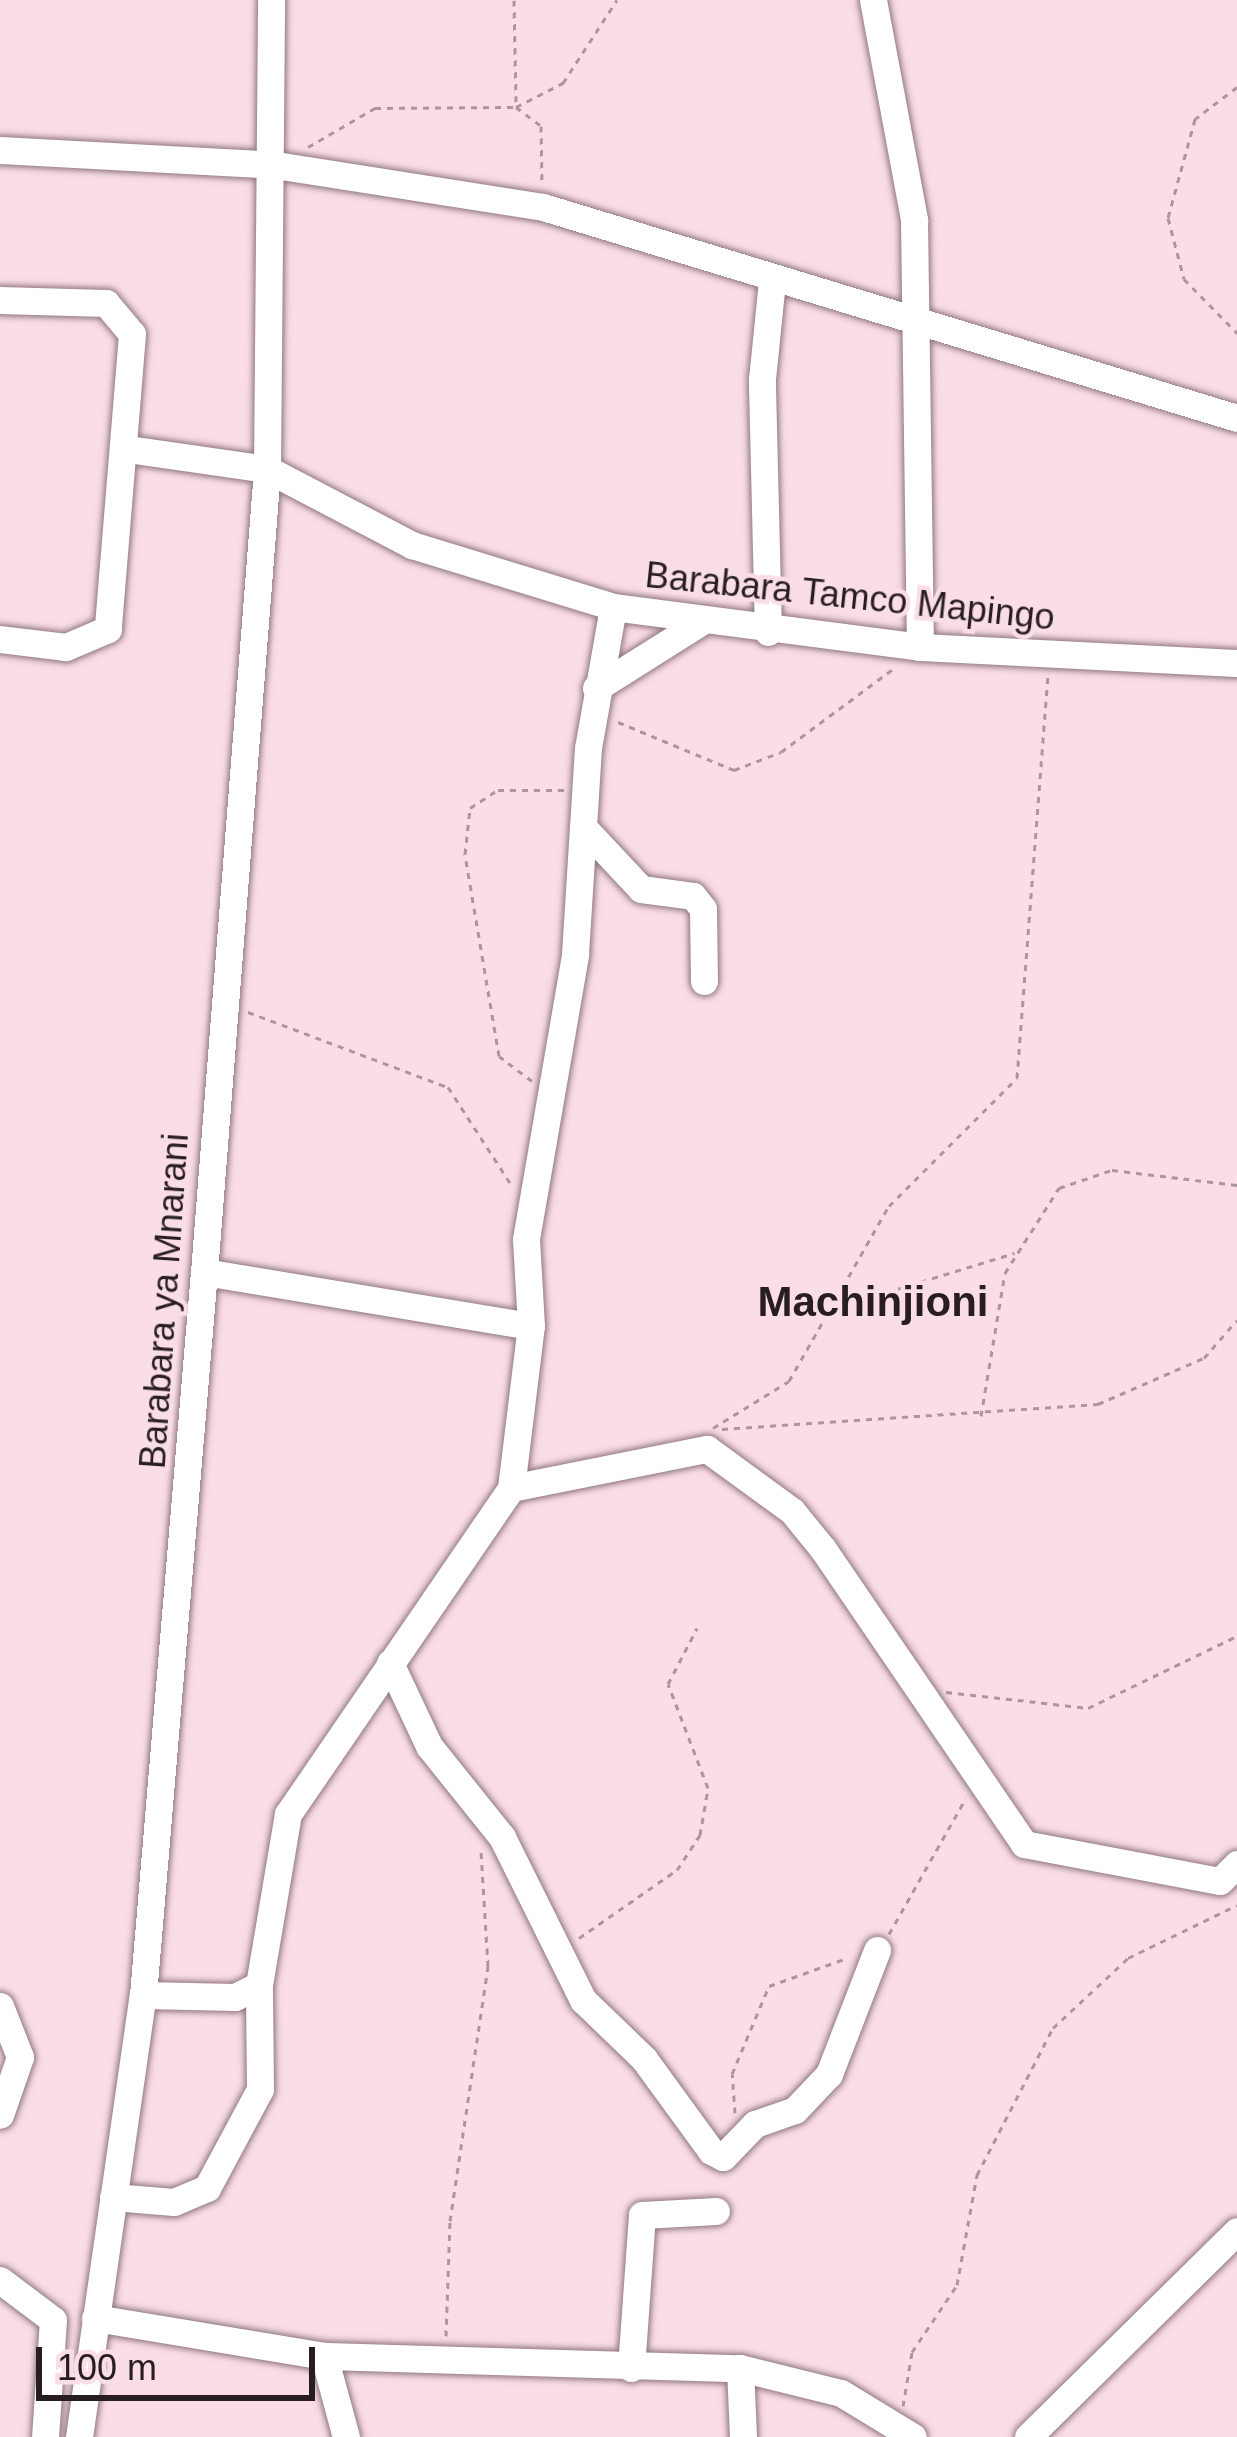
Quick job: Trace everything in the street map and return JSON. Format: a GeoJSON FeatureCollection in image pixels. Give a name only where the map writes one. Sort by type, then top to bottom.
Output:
{"type":"FeatureCollection","features":[{"type":"Feature","properties":{"kind":"street","name":"Barabara ya Mnarani"},"geometry":{"type":"LineString","coordinates":[[80,2437],[143,1995],[267,469],[275,166],[271,0]]}},
{"type":"Feature","properties":{"kind":"street"},"geometry":{"type":"LineString","coordinates":[[873,0],[914,220],[920,647]]}},
{"type":"Feature","properties":{"kind":"street"},"geometry":{"type":"LineString","coordinates":[[0,150],[275,166],[543,207],[1237,418]]}},
{"type":"Feature","properties":{"kind":"street"},"geometry":{"type":"LineString","coordinates":[[768,632],[762,379],[772,280]]}},
{"type":"Feature","properties":{"kind":"street"},"geometry":{"type":"LineString","coordinates":[[0,300],[106,303],[124,316],[128,449],[108,629],[66,646],[0,639]]}},
{"type":"Feature","properties":{"kind":"street","name":"Barabara Tamco Mapingo"},"geometry":{"type":"LineString","coordinates":[[128,449],[267,469],[412,545],[614,607],[768,632],[920,647],[1237,663]]}},
{"type":"Feature","properties":{"kind":"street"},"geometry":{"type":"LineString","coordinates":[[113,2197],[174,2202],[207,2188],[260,2089],[260,1984],[288,1814],[512,1488],[531,1326],[526,1239],[583,826],[595,702],[614,607]]}},
{"type":"Feature","properties":{"kind":"street"},"geometry":{"type":"LineString","coordinates":[[595,702],[700,622]]}},
{"type":"Feature","properties":{"kind":"street"},"geometry":{"type":"LineString","coordinates":[[583,826],[641,889],[693,896],[703,908],[704,981]]}},
{"type":"Feature","properties":{"kind":"street"},"geometry":{"type":"LineString","coordinates":[[204,1272],[531,1326]]}},
{"type":"Feature","properties":{"kind":"street"},"geometry":{"type":"LineString","coordinates":[[512,1488],[707,1449],[792,1511],[931,1693],[1033,1850],[1220,1881],[1237,1864]]}},
{"type":"Feature","properties":{"kind":"street"},"geometry":{"type":"LineString","coordinates":[[389,1663],[429,1746],[488,1814],[583,2000],[712,2151],[723,2157],[829,2074],[877,1950]]}},
{"type":"Feature","properties":{"kind":"street"},"geometry":{"type":"LineString","coordinates":[[143,1995],[236,1997],[260,1984]]}},
{"type":"Feature","properties":{"kind":"street"},"geometry":{"type":"LineString","coordinates":[[0,2006],[20,2056],[0,2115]]}},
{"type":"Feature","properties":{"kind":"street"},"geometry":{"type":"LineString","coordinates":[[631,2368],[642,2215],[716,2211]]}},
{"type":"Feature","properties":{"kind":"street"},"geometry":{"type":"LineString","coordinates":[[1028,2437],[1237,2231]]}},
{"type":"Feature","properties":{"kind":"street"},"geometry":{"type":"LineString","coordinates":[[0,2280],[53,2320],[45,2437]]}},
{"type":"Feature","properties":{"kind":"street"},"geometry":{"type":"LineString","coordinates":[[95,2318],[324,2356],[740,2368],[841,2393],[910,2436]]}},
{"type":"Feature","properties":{"kind":"street"},"geometry":{"type":"LineString","coordinates":[[324,2356],[346,2437]]}},
{"type":"Feature","properties":{"kind":"street"},"geometry":{"type":"LineString","coordinates":[[740,2368],[742,2437]]}},
{"type":"Feature","properties":{"kind":"path"},"geometry":{"type":"LineString","coordinates":[[514,0],[516,107]]}},
{"type":"Feature","properties":{"kind":"path"},"geometry":{"type":"LineString","coordinates":[[275,166],[375,108],[516,107],[562,83],[616,0]]}},
{"type":"Feature","properties":{"kind":"path"},"geometry":{"type":"LineString","coordinates":[[1237,87],[1195,119],[1168,218],[1184,279],[1237,333]]}},
{"type":"Feature","properties":{"kind":"path"},"geometry":{"type":"LineString","coordinates":[[516,107],[541,126],[543,207]]}},
{"type":"Feature","properties":{"kind":"path"},"geometry":{"type":"LineString","coordinates":[[595,702],[734,770],[826,723],[920,647]]}},
{"type":"Feature","properties":{"kind":"path"},"geometry":{"type":"LineString","coordinates":[[1049,655],[1017,1078],[889,1206],[789,1381],[710,1431],[980,1417],[1098,1404],[1204,1358],[1237,1320]]}},
{"type":"Feature","properties":{"kind":"path"},"geometry":{"type":"LineString","coordinates":[[549,1090],[499,1056],[465,854],[470,808],[498,790],[585,790]]}},
{"type":"Feature","properties":{"kind":"path"},"geometry":{"type":"LineString","coordinates":[[221,1003],[448,1087],[516,1195]]}},
{"type":"Feature","properties":{"kind":"path"},"geometry":{"type":"LineString","coordinates":[[980,1417],[989,1323],[1016,1252],[1035,1216],[1079,1175],[1237,1185]]}},
{"type":"Feature","properties":{"kind":"path"},"geometry":{"type":"LineString","coordinates":[[827,1310],[1016,1252]]}},
{"type":"Feature","properties":{"kind":"path"},"geometry":{"type":"LineString","coordinates":[[566,1960],[602,1914],[677,1870],[700,1834],[708,1788],[668,1684],[697,1628]]}},
{"type":"Feature","properties":{"kind":"path"},"geometry":{"type":"LineString","coordinates":[[931,1693],[1088,1708],[1237,1636]]}},
{"type":"Feature","properties":{"kind":"path"},"geometry":{"type":"LineString","coordinates":[[738,2143],[732,2074],[770,1986],[877,1950],[983,1778]]}},
{"type":"Feature","properties":{"kind":"path"},"geometry":{"type":"LineString","coordinates":[[442,2359],[488,1966],[488,1814]]}},
{"type":"Feature","properties":{"kind":"path"},"geometry":{"type":"LineString","coordinates":[[910,2436],[912,2352],[957,2284],[977,2175],[1053,2027],[1128,1958],[1237,1905]]}},
{"type":"Feature","properties":{"kind":"district","name":"Machinjioni"},"geometry":{"type":"Point","coordinates":[873,1302]}}]}
